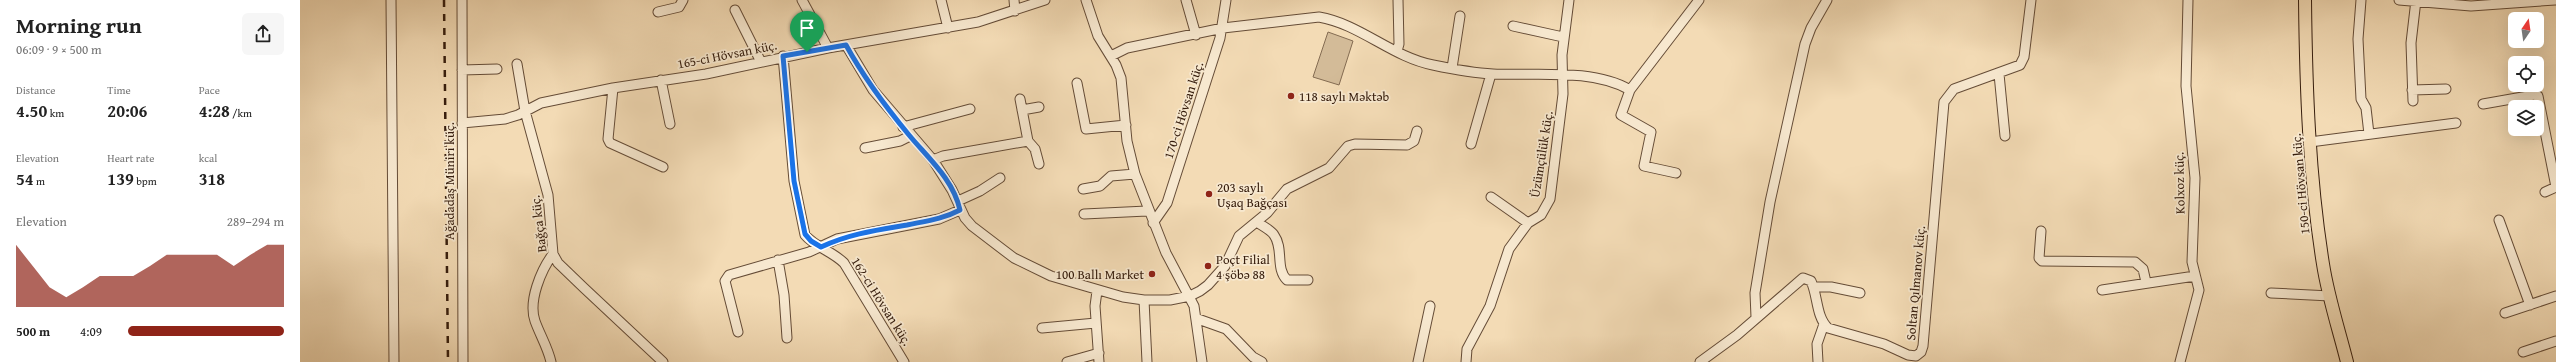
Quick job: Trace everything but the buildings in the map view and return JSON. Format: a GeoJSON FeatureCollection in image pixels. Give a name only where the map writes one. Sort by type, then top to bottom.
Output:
{"type":"FeatureCollection","features":[{"type":"Feature","properties":{"kind":"main road","name":"150-ci Hövsan küç."},"geometry":{"type":"LineString","coordinates":[[2305,0],[2310,142],[2323,264],[2347,362]]}},
{"type":"Feature","properties":{"kind":"street"},"geometry":{"type":"LineString","coordinates":[[391,0],[394,362]]}},
{"type":"Feature","properties":{"kind":"street","name":"Ağadadaş Müniri küç."},"geometry":{"type":"LineString","coordinates":[[462,0],[463,362]]}},
{"type":"Feature","properties":{"kind":"street"},"geometry":{"type":"LineString","coordinates":[[658,12],[679,7],[683,0]]}},
{"type":"Feature","properties":{"kind":"street"},"geometry":{"type":"LineString","coordinates":[[802,0],[828,48]]}},
{"type":"Feature","properties":{"kind":"street"},"geometry":{"type":"LineString","coordinates":[[941,0],[948,28]]}},
{"type":"Feature","properties":{"kind":"street"},"geometry":{"type":"LineString","coordinates":[[1014,0],[1015,11]]}},
{"type":"Feature","properties":{"kind":"street","name":"165-ci Hövsan küç."},"geometry":{"type":"LineString","coordinates":[[462,123],[505,119],[541,103],[613,88],[706,74],[783,56],[978,22],[1045,0]]}},
{"type":"Feature","properties":{"kind":"street"},"geometry":{"type":"LineString","coordinates":[[1086,0],[1098,36],[1111,56],[1123,84],[1126,125],[1135,174],[1147,211],[1172,265],[1190,296],[1198,319],[1202,362]]}},
{"type":"Feature","properties":{"kind":"street"},"geometry":{"type":"LineString","coordinates":[[1186,0],[1196,35]]}},
{"type":"Feature","properties":{"kind":"street","name":"170-ci Hövsan küç."},"geometry":{"type":"LineString","coordinates":[[1153,223],[1167,203],[1223,28],[1226,0]]}},
{"type":"Feature","properties":{"kind":"street"},"geometry":{"type":"LineString","coordinates":[[1397,51],[1399,44],[1398,0]]}},
{"type":"Feature","properties":{"kind":"street","name":"Üzümçülük küç."},"geometry":{"type":"LineString","coordinates":[[1466,362],[1468,349],[1490,306],[1509,249],[1528,224],[1541,214],[1550,199],[1563,94],[1563,37],[1569,0]]}},
{"type":"Feature","properties":{"kind":"street"},"geometry":{"type":"LineString","coordinates":[[1676,173],[1644,166],[1651,132],[1621,115],[1630,90],[1653,57],[1699,0]]}},
{"type":"Feature","properties":{"kind":"street"},"geometry":{"type":"LineString","coordinates":[[1756,318],[1755,293],[1779,152],[1805,44],[1811,28],[1827,0]]}},
{"type":"Feature","properties":{"kind":"street","name":"Soltan Qılmanov küç."},"geometry":{"type":"LineString","coordinates":[[1824,324],[1833,330],[1884,344],[1907,358],[1916,356],[1921,352],[1923,346],[1944,102],[1954,90],[2015,68],[2024,58],[2031,0]]}},
{"type":"Feature","properties":{"kind":"street","name":"Kolxoz küç."},"geometry":{"type":"LineString","coordinates":[[2180,362],[2198,296],[2198,283],[2195,276],[2192,247],[2195,178],[2186,86],[2188,0]]}},
{"type":"Feature","properties":{"kind":"street"},"geometry":{"type":"LineString","coordinates":[[2361,0],[2358,39],[2360,99],[2366,108],[2369,134]]}},
{"type":"Feature","properties":{"kind":"street"},"geometry":{"type":"LineString","coordinates":[[2399,0],[2495,3],[2555,0]]}},
{"type":"Feature","properties":{"kind":"street"},"geometry":{"type":"LineString","coordinates":[[2413,101],[2411,43],[2416,1]]}},
{"type":"Feature","properties":{"kind":"street"},"geometry":{"type":"LineString","coordinates":[[735,10],[761,62]]}},
{"type":"Feature","properties":{"kind":"street"},"geometry":{"type":"LineString","coordinates":[[1111,56],[1127,48],[1196,35],[1223,28],[1319,16],[1334,19],[1349,26],[1412,60],[1491,74],[1563,76],[1609,81],[1630,90]]}},
{"type":"Feature","properties":{"kind":"street"},"geometry":{"type":"LineString","coordinates":[[1452,68],[1460,16]]}},
{"type":"Feature","properties":{"kind":"street"},"geometry":{"type":"LineString","coordinates":[[1513,26],[1563,37]]}},
{"type":"Feature","properties":{"kind":"street"},"geometry":{"type":"LineString","coordinates":[[846,45],[873,90],[910,136],[933,160],[972,226],[1014,258],[1051,276],[1097,291],[1144,300],[1170,300],[1190,296],[1208,285],[1228,261],[1239,236],[1257,222],[1287,189],[1329,168],[1348,146],[1354,144],[1408,145],[1414,141],[1417,130]]}},
{"type":"Feature","properties":{"kind":"street","name":"162-ci Hövsan küç."},"geometry":{"type":"LineString","coordinates":[[783,56],[794,181],[805,234],[811,241],[835,254],[844,263],[904,362]]}},
{"type":"Feature","properties":{"kind":"street","name":"Bağça küç."},"geometry":{"type":"LineString","coordinates":[[517,64],[525,111],[548,195],[553,254],[558,262],[584,288],[663,362]]}},
{"type":"Feature","properties":{"kind":"street"},"geometry":{"type":"LineString","coordinates":[[462,70],[497,69]]}},
{"type":"Feature","properties":{"kind":"street"},"geometry":{"type":"LineString","coordinates":[[1471,144],[1491,74]]}},
{"type":"Feature","properties":{"kind":"street"},"geometry":{"type":"LineString","coordinates":[[2000,74],[2005,136]]}},
{"type":"Feature","properties":{"kind":"street"},"geometry":{"type":"LineString","coordinates":[[661,80],[670,124]]}},
{"type":"Feature","properties":{"kind":"street"},"geometry":{"type":"LineString","coordinates":[[1077,83],[1086,129],[1126,125]]}},
{"type":"Feature","properties":{"kind":"street"},"geometry":{"type":"LineString","coordinates":[[613,88],[608,139],[610,143],[663,167]]}},
{"type":"Feature","properties":{"kind":"street"},"geometry":{"type":"LineString","coordinates":[[2412,90],[2446,89]]}},
{"type":"Feature","properties":{"kind":"street"},"geometry":{"type":"LineString","coordinates":[[2483,104],[2534,95],[2538,96],[2556,187],[2545,192]]}},
{"type":"Feature","properties":{"kind":"street"},"geometry":{"type":"LineString","coordinates":[[1020,99],[1028,140],[1035,149],[1039,164]]}},
{"type":"Feature","properties":{"kind":"street"},"geometry":{"type":"LineString","coordinates":[[1022,110],[1039,107]]}},
{"type":"Feature","properties":{"kind":"street"},"geometry":{"type":"LineString","coordinates":[[903,127],[970,109]]}},
{"type":"Feature","properties":{"kind":"street"},"geometry":{"type":"LineString","coordinates":[[2310,142],[2456,123]]}},
{"type":"Feature","properties":{"kind":"street"},"geometry":{"type":"LineString","coordinates":[[865,148],[900,141],[910,136]]}},
{"type":"Feature","properties":{"kind":"street"},"geometry":{"type":"LineString","coordinates":[[933,160],[943,156],[1028,140]]}},
{"type":"Feature","properties":{"kind":"street"},"geometry":{"type":"LineString","coordinates":[[1083,189],[1100,186],[1112,176],[1135,174]]}},
{"type":"Feature","properties":{"kind":"street"},"geometry":{"type":"LineString","coordinates":[[738,332],[726,277],[821,247],[837,239],[862,232],[939,219],[1000,178]]}},
{"type":"Feature","properties":{"kind":"street"},"geometry":{"type":"LineString","coordinates":[[1491,197],[1528,224]]}},
{"type":"Feature","properties":{"kind":"street"},"geometry":{"type":"LineString","coordinates":[[1084,214],[1147,211]]}},
{"type":"Feature","properties":{"kind":"street"},"geometry":{"type":"LineString","coordinates":[[2499,220],[2530,305]]}},
{"type":"Feature","properties":{"kind":"street"},"geometry":{"type":"LineString","coordinates":[[1257,222],[1274,235],[1279,246],[1281,275],[1286,280],[1308,280]]}},
{"type":"Feature","properties":{"kind":"street"},"geometry":{"type":"LineString","coordinates":[[2042,231],[2039,258],[2042,261],[2134,262],[2143,269],[2146,282]]}},
{"type":"Feature","properties":{"kind":"street"},"geometry":{"type":"LineString","coordinates":[[551,362],[534,320],[534,308],[541,275],[553,254]]}},
{"type":"Feature","properties":{"kind":"street"},"geometry":{"type":"LineString","coordinates":[[778,260],[784,295],[787,338]]}},
{"type":"Feature","properties":{"kind":"street"},"geometry":{"type":"LineString","coordinates":[[2102,290],[2146,282],[2195,276]]}},
{"type":"Feature","properties":{"kind":"street"},"geometry":{"type":"LineString","coordinates":[[1700,362],[1756,318],[1800,280],[1810,279],[1814,287],[1824,324],[1817,344],[1818,362]]}},
{"type":"Feature","properties":{"kind":"street"},"geometry":{"type":"LineString","coordinates":[[1814,287],[1831,287],[1860,293]]}},
{"type":"Feature","properties":{"kind":"street"},"geometry":{"type":"LineString","coordinates":[[1067,362],[1099,358],[1095,306],[1097,291]]}},
{"type":"Feature","properties":{"kind":"street"},"geometry":{"type":"LineString","coordinates":[[2271,293],[2330,296]]}},
{"type":"Feature","properties":{"kind":"street"},"geometry":{"type":"LineString","coordinates":[[2505,313],[2556,296]]}},
{"type":"Feature","properties":{"kind":"street"},"geometry":{"type":"LineString","coordinates":[[1144,300],[1147,362]]}},
{"type":"Feature","properties":{"kind":"street"},"geometry":{"type":"LineString","coordinates":[[1418,362],[1430,306]]}},
{"type":"Feature","properties":{"kind":"street"},"geometry":{"type":"LineString","coordinates":[[1198,319],[1226,329],[1253,356],[1262,362]]}},
{"type":"Feature","properties":{"kind":"street"},"geometry":{"type":"LineString","coordinates":[[1042,328],[1096,323]]}},
{"type":"Feature","properties":{"kind":"street"},"geometry":{"type":"LineString","coordinates":[[2523,352],[2556,341]]}},
{"type":"Feature","properties":{"kind":"shaded area"},"geometry":{"type":"Polygon","coordinates":[[[1328,32],[1353,41],[1339,85],[1313,77],[1328,32]]]}},
{"type":"Feature","properties":{"kind":"railway"},"geometry":{"type":"LineString","coordinates":[[444,0],[448,362]]}},
{"type":"Feature","properties":{"kind":"place","name":"118 saylı Məktəb"},"geometry":{"type":"Point","coordinates":[1291,96]}},
{"type":"Feature","properties":{"kind":"place","name":"203 saylı Uşaq Bağçası"},"geometry":{"type":"Point","coordinates":[1209,194]}},
{"type":"Feature","properties":{"kind":"place","name":"Poçt Filial 4 şöbə 88"},"geometry":{"type":"Point","coordinates":[1208,266]}},
{"type":"Feature","properties":{"kind":"place","name":"100 Ballı Market"},"geometry":{"type":"Point","coordinates":[1152,274]}},
{"type":"Feature","properties":{"kind":"route"},"geometry":{"type":"LineString","coordinates":[[846,45],[873,90],[910,136],[933,160],[958,201],[960,210],[939,219],[862,232],[837,239],[821,247],[811,241],[805,234],[794,181],[783,56],[807,52],[846,45]]}}]}
